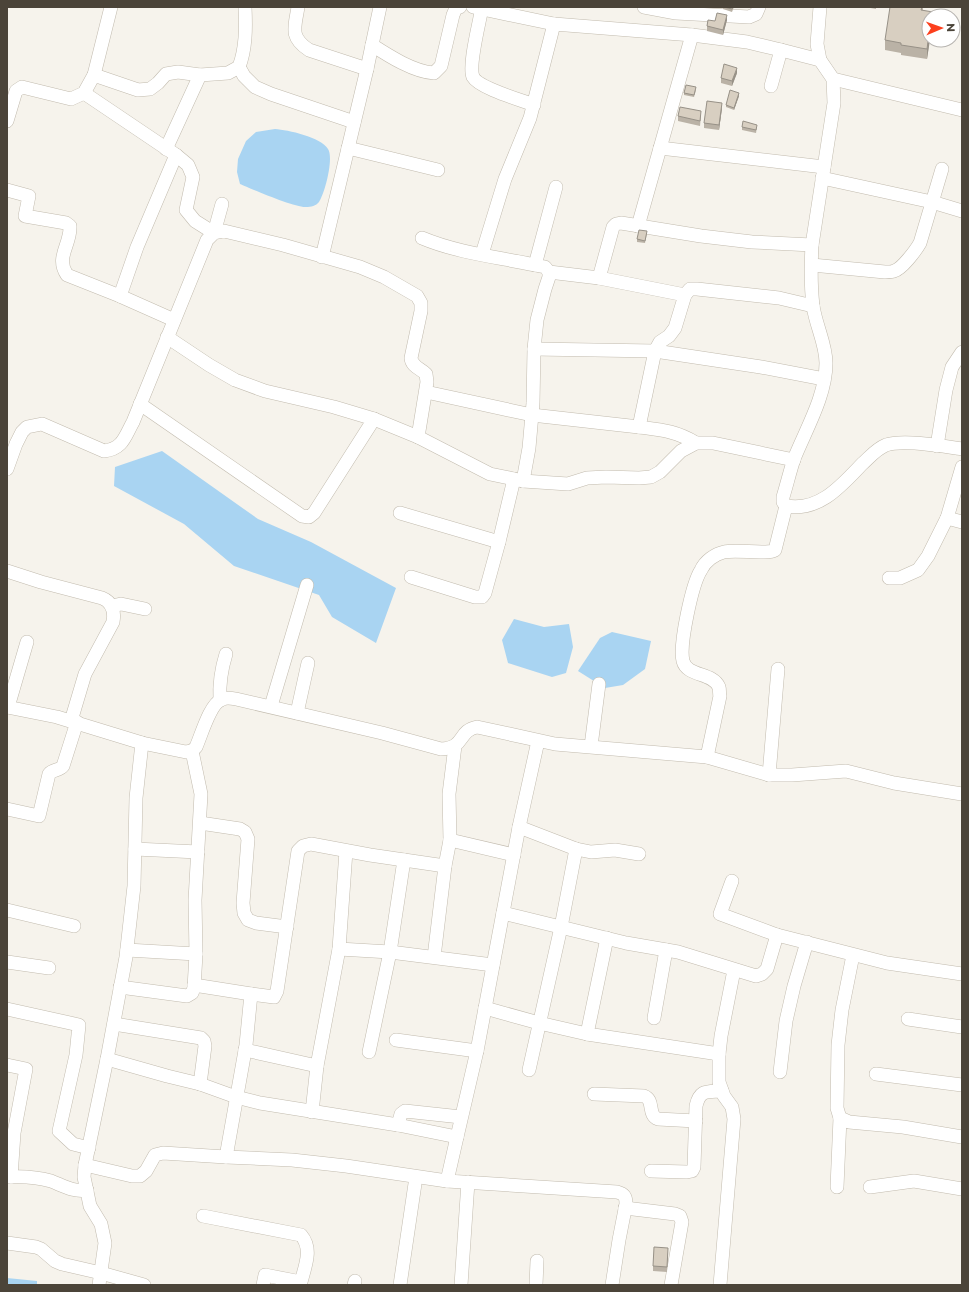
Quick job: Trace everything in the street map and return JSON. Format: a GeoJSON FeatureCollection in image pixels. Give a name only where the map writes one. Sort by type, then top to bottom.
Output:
{"type":"FeatureCollection","features":[{"type":"Feature","properties":{"kind":"street"},"geometry":{"type":"LineString","coordinates":[[7,83],[71,99],[84,93],[94,75],[111,7]]}},
{"type":"Feature","properties":{"kind":"street"},"geometry":{"type":"LineString","coordinates":[[94,75],[138,90],[150,89],[166,74],[178,72],[200,75],[228,73],[239,67],[244,55],[246,28],[244,7]]}},
{"type":"Feature","properties":{"kind":"street"},"geometry":{"type":"LineString","coordinates":[[298,7],[295,33],[296,38],[302,45],[309,50],[367,69]]}},
{"type":"Feature","properties":{"kind":"street"},"geometry":{"type":"LineString","coordinates":[[322,257],[367,69],[380,7]]}},
{"type":"Feature","properties":{"kind":"street"},"geometry":{"type":"LineString","coordinates":[[372,45],[386,55],[424,72],[434,73],[441,66],[453,15],[456,8],[460,7]]}},
{"type":"Feature","properties":{"kind":"street"},"geometry":{"type":"LineString","coordinates":[[644,7],[676,12],[749,17],[756,14],[759,7]]}},
{"type":"Feature","properties":{"kind":"street"},"geometry":{"type":"LineString","coordinates":[[707,757],[720,696],[718,687],[714,681],[691,671],[683,662],[682,655],[685,624],[696,579],[701,568],[711,557],[723,552],[738,550],[769,552],[775,550],[786,506],[783,502],[783,497],[794,460],[819,399],[824,379],[826,363],[824,346],[813,306],[812,245],[834,104],[833,79],[820,60],[817,44],[820,7]]}},
{"type":"Feature","properties":{"kind":"street"},"geometry":{"type":"LineString","coordinates":[[534,105],[480,84],[474,77],[472,66],[479,8],[554,24],[692,35],[747,42],[820,60]]}},
{"type":"Feature","properties":{"kind":"street"},"geometry":{"type":"LineString","coordinates":[[482,254],[505,179],[530,118],[554,24]]}},
{"type":"Feature","properties":{"kind":"street"},"geometry":{"type":"LineString","coordinates":[[638,226],[692,35]]}},
{"type":"Feature","properties":{"kind":"street"},"geometry":{"type":"LineString","coordinates":[[772,86],[781,50]]}},
{"type":"Feature","properties":{"kind":"street"},"geometry":{"type":"LineString","coordinates":[[239,67],[244,76],[255,87],[271,94],[354,122]]}},
{"type":"Feature","properties":{"kind":"street"},"geometry":{"type":"LineString","coordinates":[[120,296],[200,75]]}},
{"type":"Feature","properties":{"kind":"street"},"geometry":{"type":"LineString","coordinates":[[833,79],[962,110]]}},
{"type":"Feature","properties":{"kind":"street"},"geometry":{"type":"LineString","coordinates":[[7,121],[16,91],[22,87]]}},
{"type":"Feature","properties":{"kind":"street"},"geometry":{"type":"LineString","coordinates":[[84,93],[188,165],[193,177],[186,210],[195,221],[214,233],[224,231],[283,245],[366,269],[384,277],[417,296],[421,303],[422,311],[411,358],[414,366],[426,374],[428,382],[418,437]]}},
{"type":"Feature","properties":{"kind":"street"},"geometry":{"type":"LineString","coordinates":[[348,148],[438,170]]}},
{"type":"Feature","properties":{"kind":"street"},"geometry":{"type":"LineString","coordinates":[[660,148],[823,173],[962,211]]}},
{"type":"Feature","properties":{"kind":"street"},"geometry":{"type":"LineString","coordinates":[[812,265],[885,272],[894,271],[900,268],[920,243],[942,169]]}},
{"type":"Feature","properties":{"kind":"street"},"geometry":{"type":"LineString","coordinates":[[535,265],[556,187]]}},
{"type":"Feature","properties":{"kind":"street"},"geometry":{"type":"LineString","coordinates":[[7,190],[29,196],[25,216],[66,223],[70,226],[70,232],[62,259],[63,268],[67,275],[174,320]]}},
{"type":"Feature","properties":{"kind":"street"},"geometry":{"type":"LineString","coordinates":[[7,469],[22,432],[27,428],[42,424],[104,451],[112,450],[120,446],[133,422],[207,240],[214,233],[222,204]]}},
{"type":"Feature","properties":{"kind":"street"},"geometry":{"type":"LineString","coordinates":[[599,278],[613,227],[616,224],[621,223],[701,236],[752,242],[812,245]]}},
{"type":"Feature","properties":{"kind":"street"},"geometry":{"type":"LineString","coordinates":[[411,577],[475,597],[482,597],[485,593],[499,542],[529,448],[537,320],[544,288],[549,277],[549,272],[545,267],[437,244],[422,238]]}},
{"type":"Feature","properties":{"kind":"street"},"geometry":{"type":"LineString","coordinates":[[549,272],[599,278],[685,295]]}},
{"type":"Feature","properties":{"kind":"street"},"geometry":{"type":"LineString","coordinates":[[639,427],[655,351],[660,342],[669,336],[675,328],[685,295],[690,289],[779,298],[813,306]]}},
{"type":"Feature","properties":{"kind":"street"},"geometry":{"type":"LineString","coordinates":[[168,337],[209,365],[235,380],[265,391],[334,407],[374,419],[418,437],[490,474],[518,480],[568,484],[587,478],[651,477],[660,472],[681,450],[696,443]]}},
{"type":"Feature","properties":{"kind":"street"},"geometry":{"type":"LineString","coordinates":[[534,349],[655,351],[761,367],[824,379]]}},
{"type":"Feature","properties":{"kind":"street"},"geometry":{"type":"LineString","coordinates":[[937,446],[946,390],[957,367],[962,352]]}},
{"type":"Feature","properties":{"kind":"street"},"geometry":{"type":"LineString","coordinates":[[426,392],[532,415],[639,427],[669,432],[683,435],[696,443],[713,444],[794,460]]}},
{"type":"Feature","properties":{"kind":"street"},"geometry":{"type":"LineString","coordinates":[[140,404],[302,516],[309,517],[314,513],[374,419]]}},
{"type":"Feature","properties":{"kind":"street"},"geometry":{"type":"LineString","coordinates":[[786,506],[805,507],[824,499],[844,483],[876,451],[887,445],[903,443],[962,449]]}},
{"type":"Feature","properties":{"kind":"street"},"geometry":{"type":"LineString","coordinates":[[889,578],[900,578],[918,570],[928,556],[947,518],[962,467]]}},
{"type":"Feature","properties":{"kind":"street"},"geometry":{"type":"LineString","coordinates":[[400,513],[499,542]]}},
{"type":"Feature","properties":{"kind":"street"},"geometry":{"type":"LineString","coordinates":[[947,518],[962,522]]}},
{"type":"Feature","properties":{"kind":"street"},"geometry":{"type":"LineString","coordinates":[[7,571],[41,582],[102,598],[112,606],[114,613],[113,622],[85,674],[63,766],[59,769],[53,770],[49,774],[39,816],[7,809]]}},
{"type":"Feature","properties":{"kind":"street"},"geometry":{"type":"LineString","coordinates":[[271,706],[307,585]]}},
{"type":"Feature","properties":{"kind":"street"},"geometry":{"type":"LineString","coordinates":[[112,606],[120,604],[145,609]]}},
{"type":"Feature","properties":{"kind":"street"},"geometry":{"type":"LineString","coordinates":[[27,642],[8,707],[74,722],[142,743],[186,752],[192,751],[196,747],[214,705],[220,700],[227,698],[271,706],[441,749],[449,749],[455,746],[470,728],[477,727],[555,744],[707,757],[769,775],[792,776],[846,770],[894,783],[962,794]]}},
{"type":"Feature","properties":{"kind":"street"},"geometry":{"type":"LineString","coordinates":[[220,700],[219,685],[226,654]]}},
{"type":"Feature","properties":{"kind":"street"},"geometry":{"type":"LineString","coordinates":[[297,713],[308,662]]}},
{"type":"Feature","properties":{"kind":"street"},"geometry":{"type":"LineString","coordinates":[[769,775],[778,669]]}},
{"type":"Feature","properties":{"kind":"street"},"geometry":{"type":"LineString","coordinates":[[591,746],[599,684]]}},
{"type":"Feature","properties":{"kind":"street"},"geometry":{"type":"LineString","coordinates":[[447,1181],[477,1051],[519,827],[538,741]]}},
{"type":"Feature","properties":{"kind":"street"},"geometry":{"type":"LineString","coordinates":[[100,1279],[105,1243],[101,1224],[90,1206],[84,1177],[88,1148],[114,1024],[127,950],[134,886],[136,798],[142,743]]}},
{"type":"Feature","properties":{"kind":"street"},"geometry":{"type":"LineString","coordinates":[[434,957],[445,866],[450,840],[449,794],[455,746]]}},
{"type":"Feature","properties":{"kind":"street"},"geometry":{"type":"LineString","coordinates":[[120,987],[187,996],[192,993],[196,954],[195,900],[200,823],[200,794],[192,751]]}},
{"type":"Feature","properties":{"kind":"street"},"geometry":{"type":"LineString","coordinates":[[200,823],[245,832],[248,839],[243,903],[244,913],[248,920],[256,923],[287,926]]}},
{"type":"Feature","properties":{"kind":"street"},"geometry":{"type":"LineString","coordinates":[[519,827],[576,849],[591,852],[616,850],[639,854]]}},
{"type":"Feature","properties":{"kind":"street"},"geometry":{"type":"LineString","coordinates":[[450,840],[514,855]]}},
{"type":"Feature","properties":{"kind":"street"},"geometry":{"type":"LineString","coordinates":[[194,985],[274,997],[277,990],[298,851],[303,846],[311,844],[346,851],[445,866]]}},
{"type":"Feature","properties":{"kind":"street"},"geometry":{"type":"LineString","coordinates":[[135,849],[198,852]]}},
{"type":"Feature","properties":{"kind":"street"},"geometry":{"type":"LineString","coordinates":[[528,1070],[562,927],[576,849]]}},
{"type":"Feature","properties":{"kind":"street"},"geometry":{"type":"LineString","coordinates":[[312,1112],[317,1066],[339,948],[346,851]]}},
{"type":"Feature","properties":{"kind":"street"},"geometry":{"type":"LineString","coordinates":[[369,1052],[390,952],[404,860]]}},
{"type":"Feature","properties":{"kind":"street"},"geometry":{"type":"LineString","coordinates":[[732,881],[720,914],[777,935],[887,964],[962,974]]}},
{"type":"Feature","properties":{"kind":"street"},"geometry":{"type":"LineString","coordinates":[[7,910],[74,926]]}},
{"type":"Feature","properties":{"kind":"street"},"geometry":{"type":"LineString","coordinates":[[503,913],[607,938],[685,954],[756,976],[762,974],[766,969],[777,935]]}},
{"type":"Feature","properties":{"kind":"street"},"geometry":{"type":"LineString","coordinates":[[587,1034],[607,938]]}},
{"type":"Feature","properties":{"kind":"street"},"geometry":{"type":"LineString","coordinates":[[780,1072],[786,1021],[794,986],[807,942]]}},
{"type":"Feature","properties":{"kind":"street"},"geometry":{"type":"LineString","coordinates":[[339,948],[390,952],[493,965]]}},
{"type":"Feature","properties":{"kind":"street"},"geometry":{"type":"LineString","coordinates":[[127,950],[196,954]]}},
{"type":"Feature","properties":{"kind":"street"},"geometry":{"type":"LineString","coordinates":[[654,1018],[666,950]]}},
{"type":"Feature","properties":{"kind":"street"},"geometry":{"type":"LineString","coordinates":[[836,1187],[840,1118],[837,1108],[838,1045],[842,1010],[853,955]]}},
{"type":"Feature","properties":{"kind":"street"},"geometry":{"type":"LineString","coordinates":[[7,962],[49,968]]}},
{"type":"Feature","properties":{"kind":"street"},"geometry":{"type":"LineString","coordinates":[[720,1285],[734,1119],[732,1107],[724,1096],[719,1082],[719,1054],[734,970]]}},
{"type":"Feature","properties":{"kind":"street"},"geometry":{"type":"LineString","coordinates":[[226,1157],[245,1050],[251,994]]}},
{"type":"Feature","properties":{"kind":"street"},"geometry":{"type":"LineString","coordinates":[[485,1008],[587,1034],[719,1054]]}},
{"type":"Feature","properties":{"kind":"street"},"geometry":{"type":"LineString","coordinates":[[7,1010],[78,1025],[76,1055],[59,1131],[73,1144],[88,1148]]}},
{"type":"Feature","properties":{"kind":"street"},"geometry":{"type":"LineString","coordinates":[[908,1019],[962,1027]]}},
{"type":"Feature","properties":{"kind":"street"},"geometry":{"type":"LineString","coordinates":[[114,1024],[201,1038],[204,1041],[205,1046],[200,1084]]}},
{"type":"Feature","properties":{"kind":"street"},"geometry":{"type":"LineString","coordinates":[[396,1040],[477,1051]]}},
{"type":"Feature","properties":{"kind":"street"},"geometry":{"type":"LineString","coordinates":[[245,1050],[317,1066]]}},
{"type":"Feature","properties":{"kind":"street"},"geometry":{"type":"LineString","coordinates":[[107,1059],[200,1084],[236,1097],[260,1103],[398,1125],[457,1137]]}},
{"type":"Feature","properties":{"kind":"street"},"geometry":{"type":"LineString","coordinates":[[7,1065],[26,1068],[14,1133],[9,1177],[40,1178],[73,1190],[87,1190]]}},
{"type":"Feature","properties":{"kind":"street"},"geometry":{"type":"LineString","coordinates":[[876,1074],[962,1085]]}},
{"type":"Feature","properties":{"kind":"street"},"geometry":{"type":"LineString","coordinates":[[650,1171],[692,1171],[694,1167],[696,1106],[698,1098],[701,1094],[707,1092],[722,1091]]}},
{"type":"Feature","properties":{"kind":"street"},"geometry":{"type":"LineString","coordinates":[[594,1094],[644,1096],[647,1097],[650,1102],[653,1117],[658,1119],[696,1121]]}},
{"type":"Feature","properties":{"kind":"street"},"geometry":{"type":"LineString","coordinates":[[398,1125],[401,1114],[405,1111],[461,1117]]}},
{"type":"Feature","properties":{"kind":"street"},"geometry":{"type":"LineString","coordinates":[[840,1118],[849,1122],[903,1127],[962,1137]]}},
{"type":"Feature","properties":{"kind":"street"},"geometry":{"type":"LineString","coordinates":[[85,1165],[132,1176],[140,1176],[146,1171],[155,1155],[163,1153],[292,1160],[346,1166],[447,1181],[617,1192],[626,1198],[612,1285]]}},
{"type":"Feature","properties":{"kind":"street"},"geometry":{"type":"LineString","coordinates":[[400,1285],[416,1177]]}},
{"type":"Feature","properties":{"kind":"street"},"geometry":{"type":"LineString","coordinates":[[870,1187],[914,1181],[962,1189]]}},
{"type":"Feature","properties":{"kind":"street"},"geometry":{"type":"LineString","coordinates":[[461,1285],[468,1182]]}},
{"type":"Feature","properties":{"kind":"street"},"geometry":{"type":"LineString","coordinates":[[625,1208],[675,1214],[680,1216],[682,1222],[671,1285]]}},
{"type":"Feature","properties":{"kind":"street"},"geometry":{"type":"LineString","coordinates":[[204,1216],[301,1235],[307,1242],[308,1254],[300,1283],[265,1276],[263,1285]]}},
{"type":"Feature","properties":{"kind":"street"},"geometry":{"type":"LineString","coordinates":[[7,1243],[41,1249],[55,1261],[100,1279],[144,1285]]}},
{"type":"Feature","properties":{"kind":"street"},"geometry":{"type":"LineString","coordinates":[[536,1285],[537,1261]]}},
{"type":"Feature","properties":{"kind":"water"},"geometry":{"type":"Polygon","coordinates":[[[275,129],[312,138],[319,141],[328,149],[330,153],[330,160],[328,176],[321,198],[315,205],[301,207],[293,205],[240,184],[237,172],[238,159],[246,141],[256,132],[275,129]]]}},
{"type":"Feature","properties":{"kind":"water"},"geometry":{"type":"Polygon","coordinates":[[[162,451],[258,519],[311,542],[396,588],[376,643],[332,617],[319,595],[234,566],[184,524],[114,486],[115,467],[162,451]]]}},
{"type":"Feature","properties":{"kind":"water"},"geometry":{"type":"Polygon","coordinates":[[[514,619],[544,627],[569,624],[573,647],[566,673],[552,677],[508,663],[502,640],[514,619]]]}},
{"type":"Feature","properties":{"kind":"water"},"geometry":{"type":"Polygon","coordinates":[[[612,632],[651,641],[645,669],[623,685],[605,688],[578,671],[600,638],[612,632]]]}},
{"type":"Feature","properties":{"kind":"water"},"geometry":{"type":"Polygon","coordinates":[[[7,1278],[37,1281],[37,1285],[7,1285],[7,1278]]]}},
{"type":"Feature","properties":{"kind":"building"},"geometry":{"type":"Polygon","coordinates":[[[890,7],[922,7],[921,48],[927,49],[901,45],[901,43],[885,40],[890,7]]]}},
{"type":"Feature","properties":{"kind":"building"},"geometry":{"type":"Polygon","coordinates":[[[717,13],[727,15],[723,30],[707,26],[708,20],[715,21],[717,13]]]}},
{"type":"Feature","properties":{"kind":"building"},"geometry":{"type":"Polygon","coordinates":[[[724,64],[737,68],[732,81],[721,78],[724,64]]]}},
{"type":"Feature","properties":{"kind":"building"},"geometry":{"type":"Polygon","coordinates":[[[686,85],[696,87],[694,95],[684,93],[686,85]]]}},
{"type":"Feature","properties":{"kind":"building"},"geometry":{"type":"Polygon","coordinates":[[[730,90],[739,93],[734,108],[726,105],[730,90]]]}},
{"type":"Feature","properties":{"kind":"building"},"geometry":{"type":"Polygon","coordinates":[[[707,101],[722,103],[719,125],[704,123],[707,101]]]}},
{"type":"Feature","properties":{"kind":"building"},"geometry":{"type":"Polygon","coordinates":[[[680,107],[701,111],[700,121],[678,116],[680,107]]]}},
{"type":"Feature","properties":{"kind":"building"},"geometry":{"type":"Polygon","coordinates":[[[743,121],[757,125],[756,130],[742,127],[743,121]]]}},
{"type":"Feature","properties":{"kind":"building"},"geometry":{"type":"Polygon","coordinates":[[[639,230],[647,231],[645,241],[637,239],[639,230]]]}},
{"type":"Feature","properties":{"kind":"building"},"geometry":{"type":"Polygon","coordinates":[[[654,1247],[668,1248],[667,1267],[653,1266],[654,1247]]]}}]}
